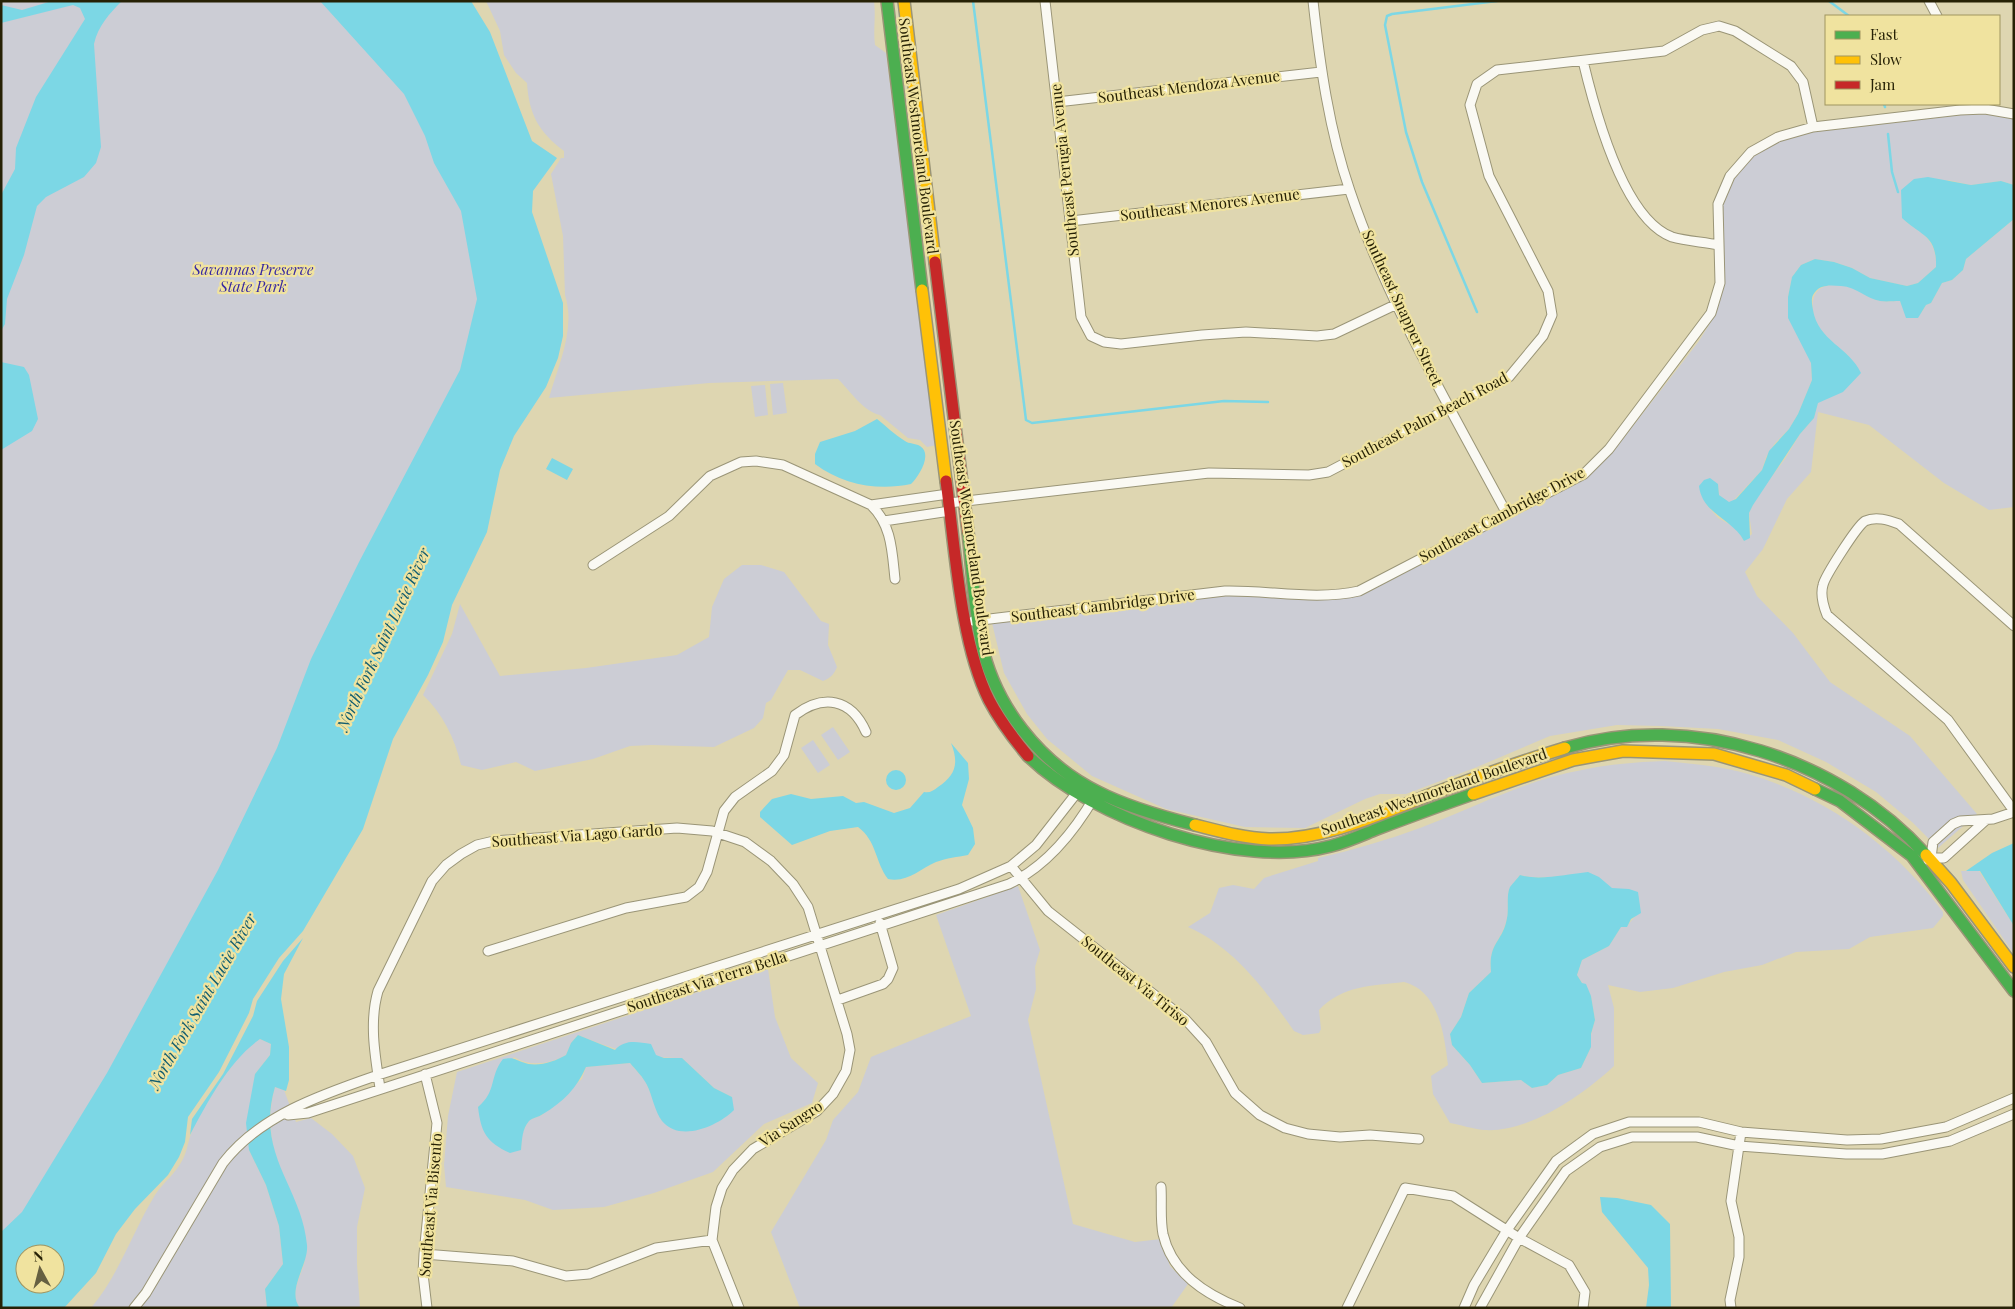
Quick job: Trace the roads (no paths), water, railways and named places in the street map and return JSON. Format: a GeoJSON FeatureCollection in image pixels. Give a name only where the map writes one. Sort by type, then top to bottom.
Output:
{"type":"FeatureCollection","features":[{"type":"Feature","properties":{"kind":"street","name":"Southeast Westmoreland Boulevard"},"geometry":{"type":"LineString","coordinates":[[887,1],[965,622],[975,666],[984,692],[1013,738],[1043,769],[1076,794],[1091,802],[1172,833],[1218,846],[1270,852],[1304,851],[1331,846],[1505,782],[1573,760],[1624,751],[1714,754],[1786,775],[1840,801],[1904,850],[1921,867],[2014,991]]}},
{"type":"Feature","properties":{"kind":"street","name":"Southeast Westmoreland Boulevard"},"geometry":{"type":"LineString","coordinates":[[904,1],[977,620],[987,666],[996,688],[1024,732],[1062,769],[1097,792],[1148,810],[1228,834],[1270,839],[1304,837],[1357,823],[1505,766],[1575,745],[1624,735],[1717,739],[1790,761],[1843,787],[1887,819],[1931,858],[2014,967]]}},
{"type":"Feature","properties":{"kind":"street","name":"Southeast Perugia Avenue"},"geometry":{"type":"LineString","coordinates":[[1045,1],[1081,317],[1091,336],[1104,342],[1121,344],[1202,334],[1246,332],[1317,336],[1334,334],[1397,304]]}},
{"type":"Feature","properties":{"kind":"street","name":"Southeast Snapper Street"},"geometry":{"type":"LineString","coordinates":[[1313,1],[1321,72],[1349,189],[1369,243],[1397,304],[1507,514]]}},
{"type":"Feature","properties":{"kind":"street"},"geometry":{"type":"LineString","coordinates":[[1929,1],[1936,15]]}},
{"type":"Feature","properties":{"kind":"street","name":"Southeast Palm Beach Road"},"geometry":{"type":"LineString","coordinates":[[949,503],[1209,473],[1309,474],[1328,472],[1509,377],[1543,336],[1552,315],[1548,291],[1489,176],[1470,105],[1476,84],[1497,70],[1664,51],[1702,30],[1719,26],[1736,31],[1791,66],[1802,82],[1813,127]]}},
{"type":"Feature","properties":{"kind":"street"},"geometry":{"type":"LineString","coordinates":[[1583,61],[1598,122],[1626,188],[1650,223],[1672,236],[1718,245]]}},
{"type":"Feature","properties":{"kind":"street","name":"Southeast Mendoza Avenue"},"geometry":{"type":"LineString","coordinates":[[1058,102],[1321,72]]}},
{"type":"Feature","properties":{"kind":"street","name":"Southeast Cambridge Drive"},"geometry":{"type":"LineString","coordinates":[[965,622],[1225,592],[1257,590],[1315,596],[1338,595],[1359,591],[1584,474],[1609,449],[1711,313],[1720,283],[1718,204],[1730,176],[1751,152],[1778,137],[1813,127],[1959,107],[2014,114]]}},
{"type":"Feature","properties":{"kind":"street","name":"Southeast Menores Avenue"},"geometry":{"type":"LineString","coordinates":[[1071,221],[1349,189]]}},
{"type":"Feature","properties":{"kind":"street"},"geometry":{"type":"LineString","coordinates":[[593,565],[669,516],[710,476],[741,462],[756,461],[783,465],[871,505],[949,503]]}},
{"type":"Feature","properties":{"kind":"street"},"geometry":{"type":"LineString","coordinates":[[884,521],[949,503]]}},
{"type":"Feature","properties":{"kind":"street"},"geometry":{"type":"LineString","coordinates":[[871,505],[884,521],[891,542],[895,579]]}},
{"type":"Feature","properties":{"kind":"street"},"geometry":{"type":"LineString","coordinates":[[1921,867],[1931,858],[1933,842],[1953,824],[1966,820],[1986,820],[2014,812],[1948,720],[1827,615],[1822,601],[1823,584],[1857,528],[1866,521],[1881,518],[1899,524],[2014,626]]}},
{"type":"Feature","properties":{"kind":"street"},"geometry":{"type":"LineString","coordinates":[[488,951],[633,906],[686,897],[699,887],[707,872],[724,811],[735,797],[772,771],[784,755],[795,715],[816,702],[843,705],[862,721],[866,732]]}},
{"type":"Feature","properties":{"kind":"street","name":"Southeast Via Terra Bella"},"geometry":{"type":"LineString","coordinates":[[134,1308],[146,1293],[223,1163],[237,1145],[254,1131],[280,1116],[337,1089],[378,1075],[958,889],[1011,866],[1036,845],[1084,784]]}},
{"type":"Feature","properties":{"kind":"street","name":"Southeast Via Terra Bella"},"geometry":{"type":"LineString","coordinates":[[280,1116],[308,1113],[1021,879],[1044,862],[1063,843],[1097,792]]}},
{"type":"Feature","properties":{"kind":"street"},"geometry":{"type":"LineString","coordinates":[[1931,858],[1944,858],[1986,820]]}},
{"type":"Feature","properties":{"kind":"street","name":"Southeast Via Lago Gardo"},"geometry":{"type":"LineString","coordinates":[[380,1088],[373,1021],[374,1005],[378,991],[432,882],[446,865],[476,846],[494,841],[677,828],[718,833],[745,842],[771,861],[793,884],[808,908],[816,934]]}},
{"type":"Feature","properties":{"kind":"street","name":"Southeast Via Tiriso"},"geometry":{"type":"LineString","coordinates":[[1011,866],[1048,911],[1185,1019],[1206,1042],[1235,1093],[1260,1115],[1285,1128],[1308,1134],[1340,1137],[1370,1134],[1419,1139]]}},
{"type":"Feature","properties":{"kind":"street"},"geometry":{"type":"LineString","coordinates":[[838,1000],[883,984],[893,968],[877,914]]}},
{"type":"Feature","properties":{"kind":"street","name":"Via Sangro"},"geometry":{"type":"LineString","coordinates":[[740,1308],[712,1240],[716,1207],[722,1188],[733,1170],[753,1149],[817,1111],[833,1094],[846,1071],[850,1050],[838,1000],[816,934]]}},
{"type":"Feature","properties":{"kind":"street","name":"Southeast Via Bisento"},"geometry":{"type":"LineString","coordinates":[[424,1074],[437,1124],[424,1254],[427,1308]]}},
{"type":"Feature","properties":{"kind":"street"},"geometry":{"type":"LineString","coordinates":[[1464,1308],[1474,1285],[1507,1230],[1556,1161],[1593,1134],[1629,1122],[1699,1122],[1741,1132],[1881,1140],[1946,1127],[2010,1100],[2014,1114],[1950,1141],[1882,1154],[1739,1146],[1697,1137],[1632,1137],[1600,1147],[1566,1171],[1519,1238],[1480,1308]]}},
{"type":"Feature","properties":{"kind":"street"},"geometry":{"type":"LineString","coordinates":[[1629,1122],[1632,1137]]}},
{"type":"Feature","properties":{"kind":"street"},"geometry":{"type":"LineString","coordinates":[[1933,1144],[1935,1129]]}},
{"type":"Feature","properties":{"kind":"street"},"geometry":{"type":"LineString","coordinates":[[1731,1308],[1730,1300],[1739,1258],[1739,1236],[1730,1201],[1741,1132]]}},
{"type":"Feature","properties":{"kind":"street"},"geometry":{"type":"LineString","coordinates":[[1858,1154],[1859,1140]]}},
{"type":"Feature","properties":{"kind":"street"},"geometry":{"type":"LineString","coordinates":[[1161,1187],[1163,1233],[1174,1262],[1195,1284],[1235,1307]]}},
{"type":"Feature","properties":{"kind":"street"},"geometry":{"type":"LineString","coordinates":[[1347,1308],[1406,1188],[1453,1196],[1519,1238],[1569,1265],[1585,1292],[1583,1308]]}},
{"type":"Feature","properties":{"kind":"street"},"geometry":{"type":"LineString","coordinates":[[424,1254],[513,1261],[566,1276],[589,1274],[656,1248],[712,1240]]}},
{"type":"Feature","properties":{"kind":"water"},"geometry":{"type":"Polygon","coordinates":[[[52,1],[122,1],[105,21],[98,32],[94,44],[101,147],[96,163],[84,177],[46,197],[37,206],[24,255],[7,299],[5,324],[1,331],[1,195],[15,169],[16,148],[36,97],[85,19],[80,8],[73,5],[1,23],[1,5],[22,10],[52,1]]]}},
{"type":"Feature","properties":{"kind":"water","name":"North Fork Saint Lucie River"},"geometry":{"type":"Polygon","coordinates":[[[320,1],[471,1],[490,32],[532,141],[557,158],[533,191],[532,212],[563,303],[563,336],[558,358],[546,387],[514,436],[500,470],[487,532],[452,605],[443,642],[428,675],[393,739],[363,829],[303,931],[279,958],[253,999],[249,1013],[219,1072],[188,1117],[185,1142],[179,1157],[168,1175],[135,1209],[116,1234],[96,1273],[64,1308],[1,1308],[1,1232],[22,1212],[107,1073],[218,870],[277,748],[311,659],[359,562],[460,370],[477,299],[461,211],[434,163],[425,136],[404,94],[320,1]]]}},
{"type":"Feature","properties":{"kind":"water"},"geometry":{"type":"Polygon","coordinates":[[[1928,177],[1971,185],[2001,181],[2014,185],[2014,219],[1966,259],[1963,270],[1952,280],[1942,283],[1931,303],[1926,305],[1918,318],[1906,318],[1900,301],[1875,300],[1847,287],[1825,286],[1815,291],[1812,302],[1816,321],[1827,337],[1856,364],[1861,373],[1843,392],[1818,403],[1814,418],[1800,434],[1753,505],[1749,513],[1750,538],[1744,541],[1733,527],[1706,503],[1701,496],[1699,486],[1704,480],[1710,478],[1718,484],[1719,495],[1729,502],[1736,499],[1762,470],[1769,451],[1789,429],[1798,414],[1812,380],[1811,363],[1788,318],[1788,297],[1792,277],[1801,265],[1815,259],[1834,262],[1852,268],[1870,278],[1907,286],[1918,283],[1936,267],[1936,256],[1931,242],[1902,218],[1901,190],[1914,179],[1928,177]]]}},
{"type":"Feature","properties":{"kind":"water"},"geometry":{"type":"Polygon","coordinates":[[[1,362],[24,367],[29,375],[38,419],[32,431],[1,450],[1,362]]]}},
{"type":"Feature","properties":{"kind":"water"},"geometry":{"type":"Polygon","coordinates":[[[877,419],[901,439],[918,445],[924,450],[925,459],[923,465],[918,476],[911,484],[886,487],[861,484],[837,477],[815,464],[815,454],[820,442],[855,431],[877,419]]]}},
{"type":"Feature","properties":{"kind":"water"},"geometry":{"type":"Polygon","coordinates":[[[552,458],[573,469],[567,480],[546,469],[552,458]]]}},
{"type":"Feature","properties":{"kind":"water"},"geometry":{"type":"Polygon","coordinates":[[[951,743],[968,763],[969,779],[962,805],[973,828],[975,844],[968,855],[936,862],[913,875],[901,879],[888,879],[869,839],[858,827],[830,831],[792,845],[760,817],[760,812],[772,799],[791,794],[811,799],[843,796],[856,803],[864,802],[894,813],[910,808],[924,792],[935,790],[949,778],[955,763],[951,743]]]}},
{"type":"Feature","properties":{"kind":"water"},"geometry":{"type":"Polygon","coordinates":[[[892,770],[900,770],[906,776],[906,784],[900,790],[892,790],[886,784],[886,776],[892,770]]]}},
{"type":"Feature","properties":{"kind":"water"},"geometry":{"type":"Polygon","coordinates":[[[2014,843],[2014,926],[1980,871],[1966,871],[1992,853],[2014,843]]]}},
{"type":"Feature","properties":{"kind":"water"},"geometry":{"type":"Polygon","coordinates":[[[1588,872],[1599,877],[1612,888],[1629,889],[1638,892],[1641,913],[1631,919],[1627,927],[1621,927],[1609,946],[1582,960],[1577,975],[1582,983],[1586,984],[1591,996],[1595,1020],[1591,1034],[1591,1047],[1581,1068],[1558,1075],[1547,1085],[1532,1088],[1521,1080],[1482,1083],[1470,1065],[1452,1045],[1450,1034],[1461,1017],[1469,993],[1491,972],[1492,954],[1507,918],[1510,887],[1520,875],[1545,877],[1588,872]]]}},
{"type":"Feature","properties":{"kind":"water"},"geometry":{"type":"Polygon","coordinates":[[[303,938],[284,974],[281,999],[289,1047],[289,1080],[286,1091],[275,1087],[270,1111],[271,1132],[275,1152],[297,1205],[303,1224],[307,1252],[295,1293],[296,1301],[300,1308],[267,1308],[265,1289],[283,1264],[279,1226],[266,1185],[249,1150],[246,1123],[255,1074],[270,1055],[271,1044],[260,1039],[239,1058],[220,1082],[190,1135],[192,1119],[223,1074],[253,1016],[257,1001],[283,961],[303,938]]]}},
{"type":"Feature","properties":{"kind":"water"},"geometry":{"type":"Polygon","coordinates":[[[578,1035],[615,1050],[627,1043],[651,1044],[656,1055],[664,1058],[682,1058],[714,1088],[732,1097],[734,1110],[719,1122],[699,1130],[679,1131],[662,1121],[657,1113],[647,1085],[630,1063],[586,1067],[574,1088],[563,1099],[529,1121],[524,1131],[521,1150],[510,1153],[495,1145],[483,1130],[478,1107],[491,1090],[496,1072],[503,1059],[509,1058],[527,1064],[550,1062],[566,1055],[571,1043],[578,1035]]]}},
{"type":"Feature","properties":{"kind":"water"},"geometry":{"type":"Polygon","coordinates":[[[1600,1197],[1617,1198],[1651,1205],[1670,1224],[1671,1308],[1646,1308],[1649,1285],[1648,1268],[1602,1212],[1600,1197]]]}},
{"type":"Feature","properties":{"kind":"waterway"},"geometry":{"type":"LineString","coordinates":[[973,1],[1026,420],[1032,423],[1224,401],[1268,402]]}},
{"type":"Feature","properties":{"kind":"waterway"},"geometry":{"type":"LineString","coordinates":[[1477,312],[1422,182],[1406,132],[1385,25],[1387,16],[1392,14],[1497,1]]}},
{"type":"Feature","properties":{"kind":"waterway"},"geometry":{"type":"LineString","coordinates":[[1829,1],[1848,15]]}},
{"type":"Feature","properties":{"kind":"waterway"},"geometry":{"type":"LineString","coordinates":[[1888,134],[1892,172],[1898,192]]}},
{"type":"Feature","properties":{"kind":"park label","name":"Savannas Preserve State Park"},"geometry":{"type":"Point","coordinates":[253,278]}}]}
